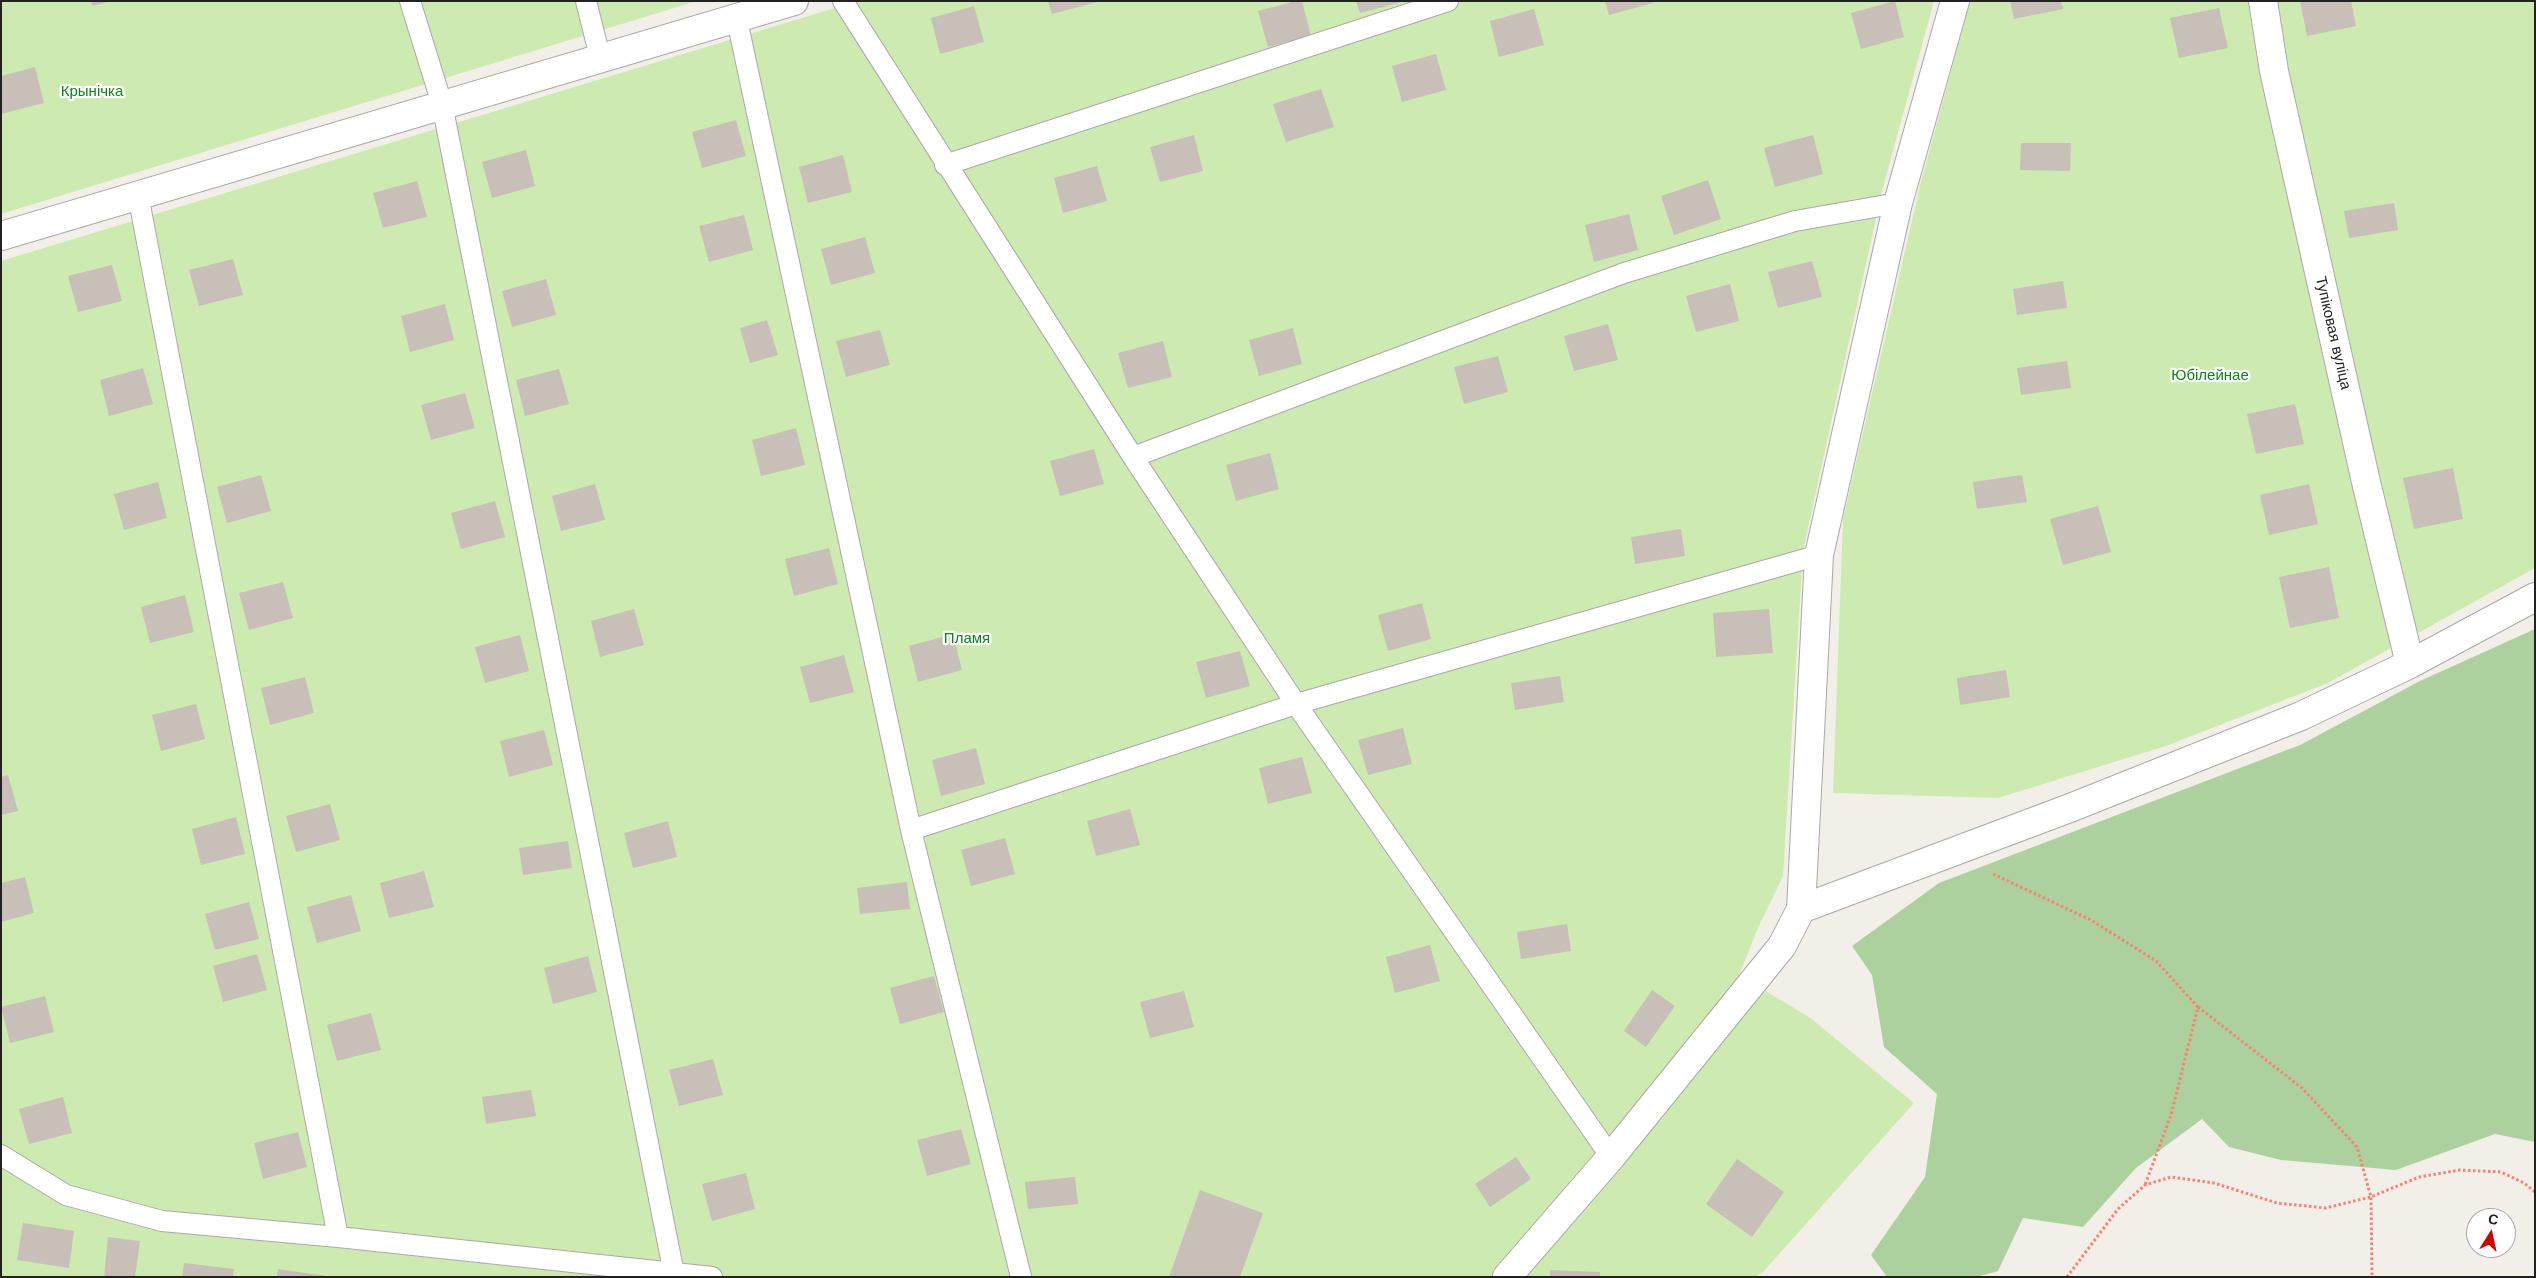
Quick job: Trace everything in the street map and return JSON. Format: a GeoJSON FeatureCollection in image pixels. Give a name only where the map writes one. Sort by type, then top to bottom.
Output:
{"type":"FeatureCollection","features":[{"type":"Feature","properties":{"kind":"street"},"geometry":{"type":"LineString","coordinates":[[1,236],[600,57],[738,20],[794,1]]}},
{"type":"Feature","properties":{"kind":"street"},"geometry":{"type":"LineString","coordinates":[[1507,1277],[1611,1158],[1782,946],[1801,909],[1819,555],[1898,202],[1955,1]]}},
{"type":"Feature","properties":{"kind":"street","name":"Тупіковая вуліца"},"geometry":{"type":"LineString","coordinates":[[2262,1],[2274,71],[2366,482],[2410,664]]}},
{"type":"Feature","properties":{"kind":"street"},"geometry":{"type":"LineString","coordinates":[[1801,909],[2052,815],[2301,716],[2410,664],[2535,597]]}},
{"type":"Feature","properties":{"kind":"lane"},"geometry":{"type":"LineString","coordinates":[[410,1],[442,104],[674,1274]]}},
{"type":"Feature","properties":{"kind":"lane"},"geometry":{"type":"LineString","coordinates":[[586,1],[600,57]]}},
{"type":"Feature","properties":{"kind":"lane"},"geometry":{"type":"LineString","coordinates":[[843,1],[945,165],[1133,458],[1296,704],[1611,1158]]}},
{"type":"Feature","properties":{"kind":"lane"},"geometry":{"type":"LineString","coordinates":[[945,165],[1448,1]]}},
{"type":"Feature","properties":{"kind":"lane"},"geometry":{"type":"LineString","coordinates":[[738,20],[910,830],[1021,1277]]}},
{"type":"Feature","properties":{"kind":"lane"},"geometry":{"type":"LineString","coordinates":[[138,195],[338,1237]]}},
{"type":"Feature","properties":{"kind":"lane"},"geometry":{"type":"LineString","coordinates":[[1133,458],[1624,273],[1795,220],[1898,202]]}},
{"type":"Feature","properties":{"kind":"lane"},"geometry":{"type":"LineString","coordinates":[[910,830],[1296,704],[1819,555]]}},
{"type":"Feature","properties":{"kind":"lane"},"geometry":{"type":"LineString","coordinates":[[1,1155],[66,1195],[162,1221],[338,1237],[712,1277]]}},
{"type":"Feature","properties":{"kind":"path"},"geometry":{"type":"LineString","coordinates":[[1987,872],[2091,920],[2156,961],[2198,1007],[2302,1088],[2357,1147],[2371,1197],[2372,1277]]}},
{"type":"Feature","properties":{"kind":"path"},"geometry":{"type":"LineString","coordinates":[[2145,1185],[2171,1115],[2198,1007]]}},
{"type":"Feature","properties":{"kind":"path"},"geometry":{"type":"LineString","coordinates":[[2067,1277],[2118,1209],[2145,1185],[2171,1177],[2214,1183],[2277,1203],[2325,1208],[2371,1197],[2419,1177],[2460,1170],[2501,1172],[2524,1183],[2535,1192]]}},
{"type":"Feature","properties":{"kind":"green space","name":"Крынічка"},"geometry":{"type":"Polygon","coordinates":[[[1,1],[697,1],[1,214],[1,1]]]}},
{"type":"Feature","properties":{"kind":"green space","name":"Пламя"},"geometry":{"type":"Polygon","coordinates":[[[858,1],[1934,1],[1882,191],[1803,551],[1783,876],[1758,928],[1739,975],[1809,1017],[1914,1103],[1764,1271],[1755,1277],[1,1277],[1,261],[858,1]]]}},
{"type":"Feature","properties":{"kind":"green space","name":"Юбілейнае"},"geometry":{"type":"Polygon","coordinates":[[[1970,1],[2535,1],[2535,568],[2328,683],[2166,746],[1998,798],[1833,793],[1843,519],[1920,186],[1970,1]]]}},
{"type":"Feature","properties":{"kind":"green space"},"geometry":{"type":"Polygon","coordinates":[[[2535,629],[2535,1142],[2495,1134],[2396,1170],[2281,1160],[2229,1147],[2202,1119],[2136,1168],[2083,1227],[2023,1218],[1998,1271],[1976,1277],[1887,1277],[1871,1255],[1925,1177],[1937,1094],[1884,1047],[1872,975],[1852,946],[1939,883],[2300,745],[2420,681],[2535,629]]]}},
{"type":"Feature","properties":{"kind":"building"},"geometry":{"type":"Polygon","coordinates":[[[91,1],[107,1],[107,2],[92,6],[91,1]]]}},
{"type":"Feature","properties":{"kind":"building"},"geometry":{"type":"Polygon","coordinates":[[[1048,1],[1097,1],[1097,2],[1052,14],[1048,1]]]}},
{"type":"Feature","properties":{"kind":"building"},"geometry":{"type":"Polygon","coordinates":[[[1302,1],[1311,36],[1268,47],[1258,11],[1302,1]]]}},
{"type":"Feature","properties":{"kind":"building"},"geometry":{"type":"Polygon","coordinates":[[[1356,1],[1402,1],[1402,2],[1360,13],[1356,1]]]}},
{"type":"Feature","properties":{"kind":"building"},"geometry":{"type":"Polygon","coordinates":[[[1605,1],[1652,1],[1653,3],[1609,15],[1605,1]]]}},
{"type":"Feature","properties":{"kind":"building"},"geometry":{"type":"Polygon","coordinates":[[[1895,1],[1904,37],[1861,49],[1851,13],[1895,1]]]}},
{"type":"Feature","properties":{"kind":"building"},"geometry":{"type":"Polygon","coordinates":[[[2010,1],[2061,1],[2063,9],[2014,19],[2010,1]]]}},
{"type":"Feature","properties":{"kind":"building"},"geometry":{"type":"Polygon","coordinates":[[[2300,1],[2351,1],[2356,26],[2307,36],[2300,1]]]}},
{"type":"Feature","properties":{"kind":"building"},"geometry":{"type":"Polygon","coordinates":[[[974,6],[984,42],[940,54],[931,18],[974,6]]]}},
{"type":"Feature","properties":{"kind":"building"},"geometry":{"type":"Polygon","coordinates":[[[2219,8],[2228,48],[2179,58],[2170,18],[2219,8]]]}},
{"type":"Feature","properties":{"kind":"building"},"geometry":{"type":"Polygon","coordinates":[[[1534,9],[1544,45],[1499,57],[1490,21],[1534,9]]]}},
{"type":"Feature","properties":{"kind":"building"},"geometry":{"type":"Polygon","coordinates":[[[1436,54],[1446,90],[1402,102],[1392,66],[1436,54]]]}},
{"type":"Feature","properties":{"kind":"building"},"geometry":{"type":"Polygon","coordinates":[[[35,67],[44,103],[1,114],[1,76],[35,67]]]}},
{"type":"Feature","properties":{"kind":"building"},"geometry":{"type":"Polygon","coordinates":[[[1321,89],[1334,127],[1286,142],[1273,104],[1321,89]]]}},
{"type":"Feature","properties":{"kind":"building"},"geometry":{"type":"Polygon","coordinates":[[[736,120],[746,156],[702,168],[692,132],[736,120]]]}},
{"type":"Feature","properties":{"kind":"building"},"geometry":{"type":"Polygon","coordinates":[[[1194,135],[1203,171],[1160,182],[1150,147],[1194,135]]]}},
{"type":"Feature","properties":{"kind":"building"},"geometry":{"type":"Polygon","coordinates":[[[1813,135],[1823,174],[1775,187],[1764,148],[1813,135]]]}},
{"type":"Feature","properties":{"kind":"building"},"geometry":{"type":"Polygon","coordinates":[[[2021,143],[2071,143],[2070,171],[2020,170],[2021,143]]]}},
{"type":"Feature","properties":{"kind":"building"},"geometry":{"type":"Polygon","coordinates":[[[526,150],[535,186],[492,198],[482,162],[526,150]]]}},
{"type":"Feature","properties":{"kind":"building"},"geometry":{"type":"Polygon","coordinates":[[[843,155],[852,192],[808,203],[799,167],[843,155]]]}},
{"type":"Feature","properties":{"kind":"building"},"geometry":{"type":"Polygon","coordinates":[[[1097,166],[1107,201],[1063,213],[1054,178],[1097,166]]]}},
{"type":"Feature","properties":{"kind":"building"},"geometry":{"type":"Polygon","coordinates":[[[1708,180],[1721,219],[1674,235],[1661,196],[1708,180]]]}},
{"type":"Feature","properties":{"kind":"building"},"geometry":{"type":"Polygon","coordinates":[[[417,181],[427,217],[383,228],[373,193],[417,181]]]}},
{"type":"Feature","properties":{"kind":"building"},"geometry":{"type":"Polygon","coordinates":[[[2394,203],[2398,230],[2349,238],[2344,211],[2394,203]]]}},
{"type":"Feature","properties":{"kind":"building"},"geometry":{"type":"Polygon","coordinates":[[[1629,214],[1638,250],[1594,262],[1585,225],[1629,214]]]}},
{"type":"Feature","properties":{"kind":"building"},"geometry":{"type":"Polygon","coordinates":[[[744,215],[753,250],[709,262],[699,226],[744,215]]]}},
{"type":"Feature","properties":{"kind":"building"},"geometry":{"type":"Polygon","coordinates":[[[865,237],[875,273],[831,285],[821,249],[865,237]]]}},
{"type":"Feature","properties":{"kind":"building"},"geometry":{"type":"Polygon","coordinates":[[[233,259],[243,295],[199,306],[189,270],[233,259]]]}},
{"type":"Feature","properties":{"kind":"building"},"geometry":{"type":"Polygon","coordinates":[[[1812,261],[1822,297],[1778,308],[1768,272],[1812,261]]]}},
{"type":"Feature","properties":{"kind":"building"},"geometry":{"type":"Polygon","coordinates":[[[112,265],[122,301],[78,312],[68,276],[112,265]]]}},
{"type":"Feature","properties":{"kind":"building"},"geometry":{"type":"Polygon","coordinates":[[[546,279],[556,315],[512,327],[502,291],[546,279]]]}},
{"type":"Feature","properties":{"kind":"building"},"geometry":{"type":"Polygon","coordinates":[[[2063,281],[2067,308],[2017,315],[2013,289],[2063,281]]]}},
{"type":"Feature","properties":{"kind":"building"},"geometry":{"type":"Polygon","coordinates":[[[1730,284],[1739,321],[1696,332],[1686,296],[1730,284]]]}},
{"type":"Feature","properties":{"kind":"building"},"geometry":{"type":"Polygon","coordinates":[[[445,304],[454,340],[410,352],[401,316],[445,304]]]}},
{"type":"Feature","properties":{"kind":"building"},"geometry":{"type":"Polygon","coordinates":[[[767,320],[778,355],[750,363],[740,328],[767,320]]]}},
{"type":"Feature","properties":{"kind":"building"},"geometry":{"type":"Polygon","coordinates":[[[1608,324],[1618,360],[1574,371],[1564,336],[1608,324]]]}},
{"type":"Feature","properties":{"kind":"building"},"geometry":{"type":"Polygon","coordinates":[[[1293,328],[1302,364],[1259,376],[1249,340],[1293,328]]]}},
{"type":"Feature","properties":{"kind":"building"},"geometry":{"type":"Polygon","coordinates":[[[880,330],[890,365],[846,377],[836,341],[880,330]]]}},
{"type":"Feature","properties":{"kind":"building"},"geometry":{"type":"Polygon","coordinates":[[[1163,341],[1172,377],[1128,388],[1118,353],[1163,341]]]}},
{"type":"Feature","properties":{"kind":"building"},"geometry":{"type":"Polygon","coordinates":[[[1498,356],[1508,392],[1464,404],[1454,367],[1498,356]]]}},
{"type":"Feature","properties":{"kind":"building"},"geometry":{"type":"Polygon","coordinates":[[[2067,361],[2071,388],[2021,395],[2017,368],[2067,361]]]}},
{"type":"Feature","properties":{"kind":"building"},"geometry":{"type":"Polygon","coordinates":[[[143,368],[153,404],[109,416],[100,380],[143,368]]]}},
{"type":"Feature","properties":{"kind":"building"},"geometry":{"type":"Polygon","coordinates":[[[559,369],[569,404],[525,416],[516,380],[559,369]]]}},
{"type":"Feature","properties":{"kind":"building"},"geometry":{"type":"Polygon","coordinates":[[[465,393],[475,428],[431,440],[421,405],[465,393]]]}},
{"type":"Feature","properties":{"kind":"building"},"geometry":{"type":"Polygon","coordinates":[[[2295,404],[2304,444],[2256,454],[2247,414],[2295,404]]]}},
{"type":"Feature","properties":{"kind":"building"},"geometry":{"type":"Polygon","coordinates":[[[796,428],[805,465],[761,476],[752,440],[796,428]]]}},
{"type":"Feature","properties":{"kind":"building"},"geometry":{"type":"Polygon","coordinates":[[[1094,449],[1104,484],[1060,496],[1050,461],[1094,449]]]}},
{"type":"Feature","properties":{"kind":"building"},"geometry":{"type":"Polygon","coordinates":[[[1270,453],[1279,489],[1236,501],[1226,465],[1270,453]]]}},
{"type":"Feature","properties":{"kind":"building"},"geometry":{"type":"Polygon","coordinates":[[[2453,468],[2463,519],[2414,529],[2403,478],[2453,468]]]}},
{"type":"Feature","properties":{"kind":"building"},"geometry":{"type":"Polygon","coordinates":[[[261,475],[271,511],[227,523],[217,487],[261,475]]]}},
{"type":"Feature","properties":{"kind":"building"},"geometry":{"type":"Polygon","coordinates":[[[2022,475],[2027,502],[1977,509],[1973,482],[2022,475]]]}},
{"type":"Feature","properties":{"kind":"building"},"geometry":{"type":"Polygon","coordinates":[[[158,482],[167,518],[124,530],[114,494],[158,482]]]}},
{"type":"Feature","properties":{"kind":"building"},"geometry":{"type":"Polygon","coordinates":[[[595,484],[605,520],[561,531],[552,496],[595,484]]]}},
{"type":"Feature","properties":{"kind":"building"},"geometry":{"type":"Polygon","coordinates":[[[2309,484],[2318,524],[2269,535],[2260,495],[2309,484]]]}},
{"type":"Feature","properties":{"kind":"building"},"geometry":{"type":"Polygon","coordinates":[[[495,501],[505,537],[461,549],[451,513],[495,501]]]}},
{"type":"Feature","properties":{"kind":"building"},"geometry":{"type":"Polygon","coordinates":[[[2098,506],[2111,552],[2063,565],[2050,519],[2098,506]]]}},
{"type":"Feature","properties":{"kind":"building"},"geometry":{"type":"Polygon","coordinates":[[[1681,529],[1685,556],[1635,564],[1631,537],[1681,529]]]}},
{"type":"Feature","properties":{"kind":"building"},"geometry":{"type":"Polygon","coordinates":[[[829,548],[838,584],[794,596],[785,559],[829,548]]]}},
{"type":"Feature","properties":{"kind":"building"},"geometry":{"type":"Polygon","coordinates":[[[2329,567],[2339,618],[2290,628],[2279,577],[2329,567]]]}},
{"type":"Feature","properties":{"kind":"building"},"geometry":{"type":"Polygon","coordinates":[[[283,582],[293,618],[249,630],[239,593],[283,582]]]}},
{"type":"Feature","properties":{"kind":"building"},"geometry":{"type":"Polygon","coordinates":[[[185,595],[194,632],[150,643],[141,607],[185,595]]]}},
{"type":"Feature","properties":{"kind":"building"},"geometry":{"type":"Polygon","coordinates":[[[1422,603],[1431,639],[1388,651],[1378,615],[1422,603]]]}},
{"type":"Feature","properties":{"kind":"building"},"geometry":{"type":"Polygon","coordinates":[[[634,609],[644,645],[600,657],[591,621],[634,609]]]}},
{"type":"Feature","properties":{"kind":"building"},"geometry":{"type":"Polygon","coordinates":[[[1769,609],[1773,653],[1716,657],[1713,613],[1769,609]]]}},
{"type":"Feature","properties":{"kind":"building"},"geometry":{"type":"Polygon","coordinates":[[[953,634],[962,670],[918,682],[909,646],[953,634]]]}},
{"type":"Feature","properties":{"kind":"building"},"geometry":{"type":"Polygon","coordinates":[[[520,635],[529,671],[485,683],[475,647],[520,635]]]}},
{"type":"Feature","properties":{"kind":"building"},"geometry":{"type":"Polygon","coordinates":[[[1240,651],[1250,686],[1206,698],[1196,662],[1240,651]]]}},
{"type":"Feature","properties":{"kind":"building"},"geometry":{"type":"Polygon","coordinates":[[[844,655],[854,692],[810,703],[800,667],[844,655]]]}},
{"type":"Feature","properties":{"kind":"building"},"geometry":{"type":"Polygon","coordinates":[[[2006,670],[2010,697],[1960,705],[1957,678],[2006,670]]]}},
{"type":"Feature","properties":{"kind":"building"},"geometry":{"type":"Polygon","coordinates":[[[1560,676],[1564,702],[1515,710],[1511,683],[1560,676]]]}},
{"type":"Feature","properties":{"kind":"building"},"geometry":{"type":"Polygon","coordinates":[[[305,677],[314,713],[270,725],[261,688],[305,677]]]}},
{"type":"Feature","properties":{"kind":"building"},"geometry":{"type":"Polygon","coordinates":[[[196,704],[205,739],[161,751],[152,715],[196,704]]]}},
{"type":"Feature","properties":{"kind":"building"},"geometry":{"type":"Polygon","coordinates":[[[1403,728],[1412,764],[1368,775],[1358,740],[1403,728]]]}},
{"type":"Feature","properties":{"kind":"building"},"geometry":{"type":"Polygon","coordinates":[[[544,730],[553,765],[509,777],[500,741],[544,730]]]}},
{"type":"Feature","properties":{"kind":"building"},"geometry":{"type":"Polygon","coordinates":[[[976,748],[985,784],[941,796],[932,760],[976,748]]]}},
{"type":"Feature","properties":{"kind":"building"},"geometry":{"type":"Polygon","coordinates":[[[1302,757],[1312,793],[1268,804],[1259,768],[1302,757]]]}},
{"type":"Feature","properties":{"kind":"building"},"geometry":{"type":"Polygon","coordinates":[[[8,775],[18,811],[1,815],[1,777],[8,775]]]}},
{"type":"Feature","properties":{"kind":"building"},"geometry":{"type":"Polygon","coordinates":[[[330,804],[340,840],[296,852],[286,816],[330,804]]]}},
{"type":"Feature","properties":{"kind":"building"},"geometry":{"type":"Polygon","coordinates":[[[1130,809],[1140,845],[1096,856],[1087,821],[1130,809]]]}},
{"type":"Feature","properties":{"kind":"building"},"geometry":{"type":"Polygon","coordinates":[[[236,817],[245,854],[201,865],[192,829],[236,817]]]}},
{"type":"Feature","properties":{"kind":"building"},"geometry":{"type":"Polygon","coordinates":[[[668,821],[677,857],[633,868],[624,833],[668,821]]]}},
{"type":"Feature","properties":{"kind":"building"},"geometry":{"type":"Polygon","coordinates":[[[1005,838],[1015,874],[971,886],[961,850],[1005,838]]]}},
{"type":"Feature","properties":{"kind":"building"},"geometry":{"type":"Polygon","coordinates":[[[568,841],[572,868],[523,875],[519,848],[568,841]]]}},
{"type":"Feature","properties":{"kind":"building"},"geometry":{"type":"Polygon","coordinates":[[[424,871],[434,907],[389,918],[380,883],[424,871]]]}},
{"type":"Feature","properties":{"kind":"building"},"geometry":{"type":"Polygon","coordinates":[[[25,877],[34,913],[1,922],[1,883],[25,877]]]}},
{"type":"Feature","properties":{"kind":"building"},"geometry":{"type":"Polygon","coordinates":[[[907,882],[910,909],[860,914],[857,888],[907,882]]]}},
{"type":"Feature","properties":{"kind":"building"},"geometry":{"type":"Polygon","coordinates":[[[351,895],[361,931],[317,943],[307,907],[351,895]]]}},
{"type":"Feature","properties":{"kind":"building"},"geometry":{"type":"Polygon","coordinates":[[[249,902],[259,939],[215,950],[205,914],[249,902]]]}},
{"type":"Feature","properties":{"kind":"building"},"geometry":{"type":"Polygon","coordinates":[[[1567,924],[1571,951],[1521,959],[1517,932],[1567,924]]]}},
{"type":"Feature","properties":{"kind":"building"},"geometry":{"type":"Polygon","coordinates":[[[1430,945],[1440,981],[1395,993],[1386,957],[1430,945]]]}},
{"type":"Feature","properties":{"kind":"building"},"geometry":{"type":"Polygon","coordinates":[[[257,954],[267,990],[223,1002],[213,966],[257,954]]]}},
{"type":"Feature","properties":{"kind":"building"},"geometry":{"type":"Polygon","coordinates":[[[588,956],[597,992],[553,1004],[544,968],[588,956]]]}},
{"type":"Feature","properties":{"kind":"building"},"geometry":{"type":"Polygon","coordinates":[[[934,976],[944,1012],[900,1024],[890,988],[934,976]]]}},
{"type":"Feature","properties":{"kind":"building"},"geometry":{"type":"Polygon","coordinates":[[[1652,990],[1675,1006],[1646,1047],[1624,1031],[1652,990]]]}},
{"type":"Feature","properties":{"kind":"building"},"geometry":{"type":"Polygon","coordinates":[[[1184,991],[1194,1027],[1150,1038],[1140,1002],[1184,991]]]}},
{"type":"Feature","properties":{"kind":"building"},"geometry":{"type":"Polygon","coordinates":[[[45,996],[54,1032],[10,1043],[1,1007],[45,996]]]}},
{"type":"Feature","properties":{"kind":"building"},"geometry":{"type":"Polygon","coordinates":[[[371,1013],[381,1050],[337,1061],[327,1025],[371,1013]]]}},
{"type":"Feature","properties":{"kind":"building"},"geometry":{"type":"Polygon","coordinates":[[[713,1059],[723,1095],[679,1106],[669,1070],[713,1059]]]}},
{"type":"Feature","properties":{"kind":"building"},"geometry":{"type":"Polygon","coordinates":[[[531,1090],[536,1116],[486,1124],[482,1097],[531,1090]]]}},
{"type":"Feature","properties":{"kind":"building"},"geometry":{"type":"Polygon","coordinates":[[[63,1097],[72,1133],[29,1144],[19,1109],[63,1097]]]}},
{"type":"Feature","properties":{"kind":"building"},"geometry":{"type":"Polygon","coordinates":[[[961,1129],[971,1164],[927,1176],[917,1140],[961,1129]]]}},
{"type":"Feature","properties":{"kind":"building"},"geometry":{"type":"Polygon","coordinates":[[[298,1132],[307,1167],[263,1179],[254,1143],[298,1132]]]}},
{"type":"Feature","properties":{"kind":"building"},"geometry":{"type":"Polygon","coordinates":[[[1516,1157],[1531,1179],[1490,1207],[1475,1184],[1516,1157]]]}},
{"type":"Feature","properties":{"kind":"building"},"geometry":{"type":"Polygon","coordinates":[[[1737,1159],[1784,1192],[1752,1237],[1706,1204],[1737,1159]]]}},
{"type":"Feature","properties":{"kind":"building"},"geometry":{"type":"Polygon","coordinates":[[[746,1173],[755,1209],[712,1221],[702,1184],[746,1173]]]}},
{"type":"Feature","properties":{"kind":"building"},"geometry":{"type":"Polygon","coordinates":[[[1075,1177],[1078,1204],[1028,1209],[1025,1182],[1075,1177]]]}},
{"type":"Feature","properties":{"kind":"building"},"geometry":{"type":"Polygon","coordinates":[[[1200,1190],[1263,1213],[1240,1277],[1169,1277],[1200,1190]]]}},
{"type":"Feature","properties":{"kind":"building"},"geometry":{"type":"Polygon","coordinates":[[[23,1223],[74,1231],[69,1268],[17,1260],[23,1223]]]}},
{"type":"Feature","properties":{"kind":"building"},"geometry":{"type":"Polygon","coordinates":[[[108,1237],[140,1241],[135,1277],[104,1277],[108,1237]]]}},
{"type":"Feature","properties":{"kind":"building"},"geometry":{"type":"Polygon","coordinates":[[[184,1263],[234,1269],[233,1277],[182,1277],[184,1263]]]}},
{"type":"Feature","properties":{"kind":"building"},"geometry":{"type":"Polygon","coordinates":[[[278,1269],[327,1276],[327,1277],[277,1277],[278,1269]]]}},
{"type":"Feature","properties":{"kind":"building"},"geometry":{"type":"Polygon","coordinates":[[[1550,1270],[1600,1272],[1600,1277],[1550,1277],[1550,1270]]]}}]}
